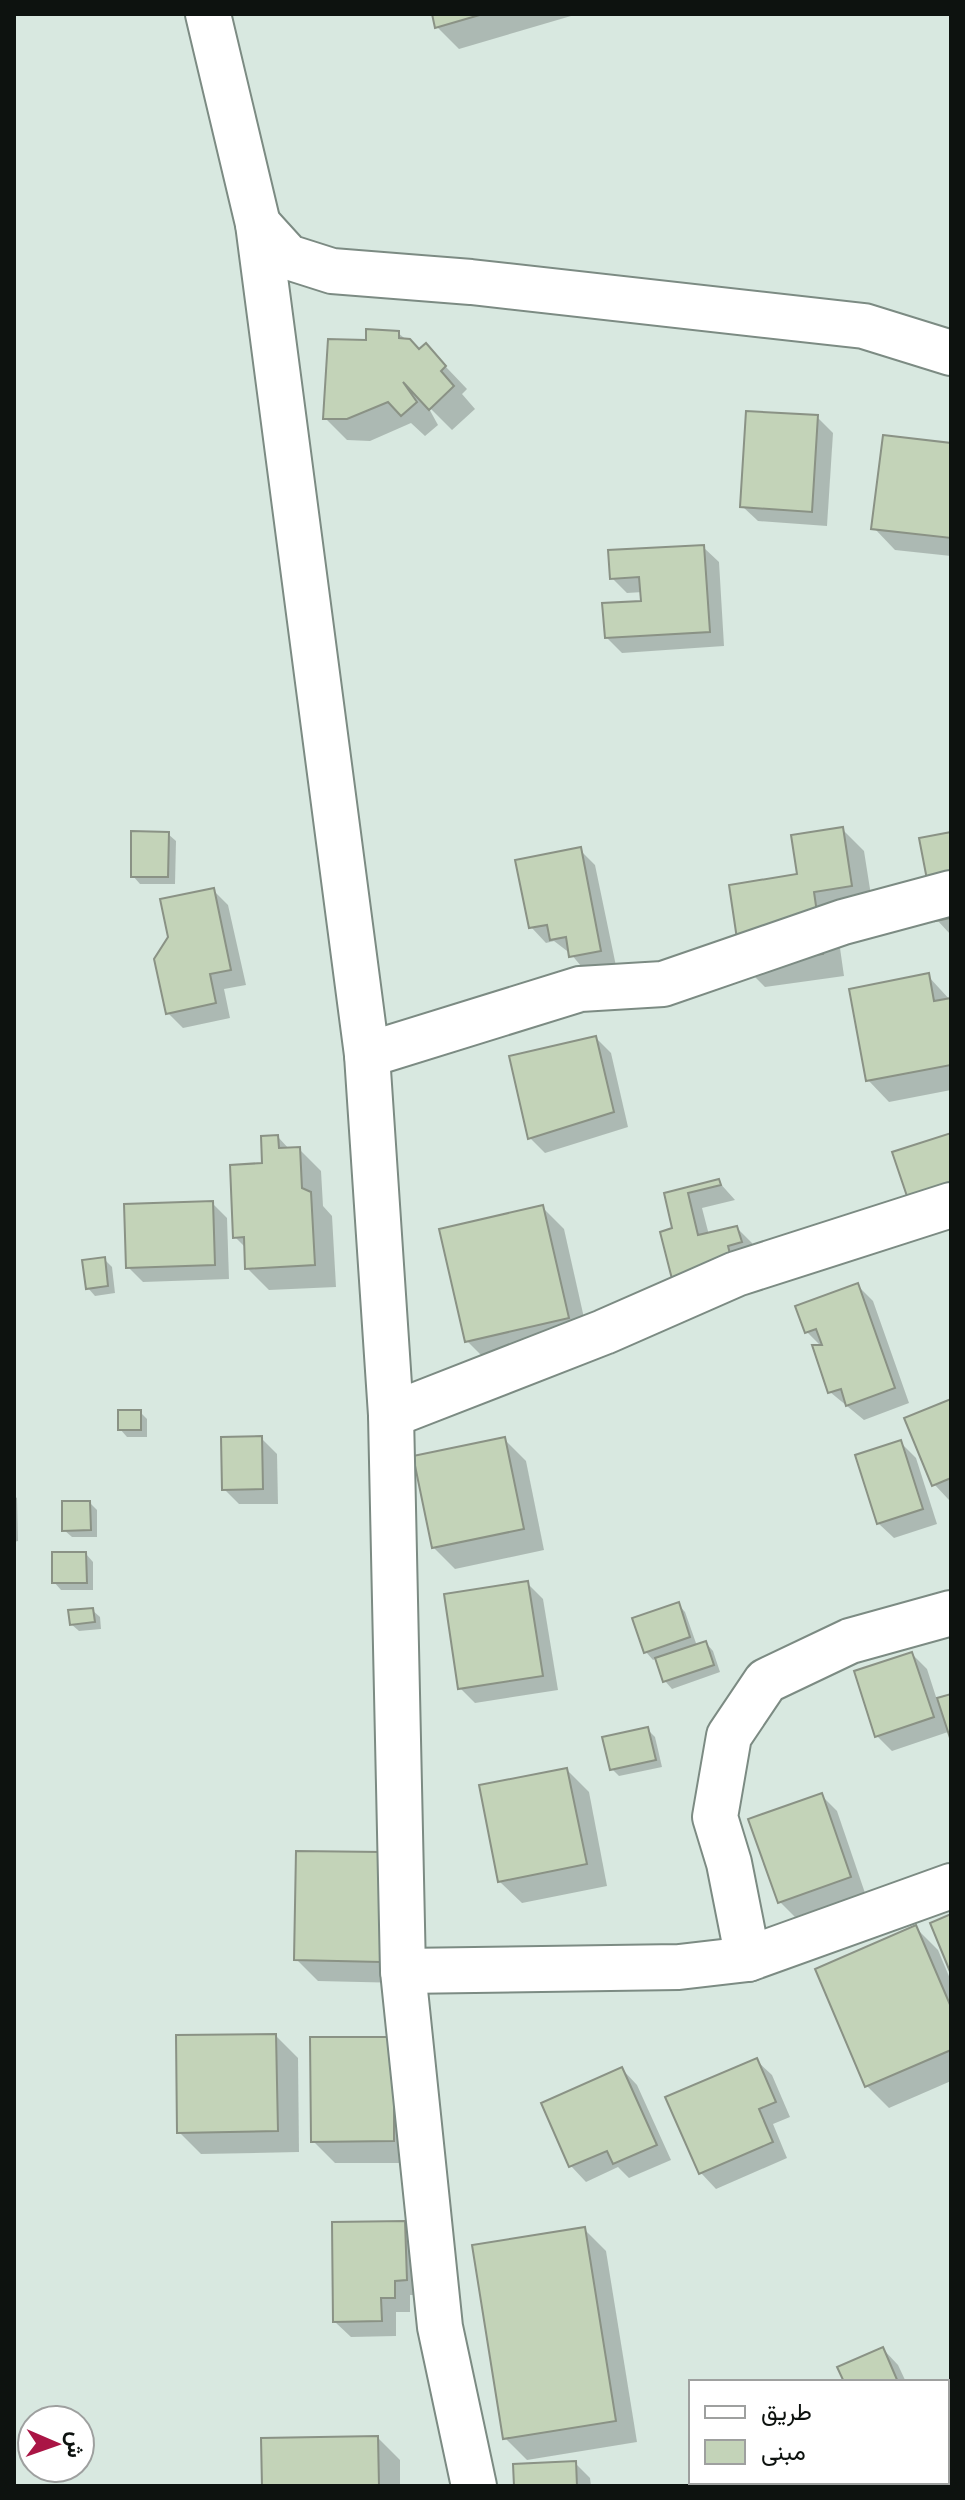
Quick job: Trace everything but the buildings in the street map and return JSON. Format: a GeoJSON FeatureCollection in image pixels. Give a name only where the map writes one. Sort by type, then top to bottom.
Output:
{"type":"FeatureCollection","features":[{"type":"Feature","properties":{"kind":"street"},"geometry":{"type":"LineString","coordinates":[[208,14],[258,224],[367,1055],[391,1415],[403,1971],[440,2327],[474,2486]]}},
{"type":"Feature","properties":{"kind":"street"},"geometry":{"type":"LineString","coordinates":[[258,224],[288,257],[332,271],[471,282],[864,326],[951,353]]}},
{"type":"Feature","properties":{"kind":"street"},"geometry":{"type":"LineString","coordinates":[[367,1055],[580,989],[663,984],[843,922],[951,893]]}},
{"type":"Feature","properties":{"kind":"street"},"geometry":{"type":"LineString","coordinates":[[391,1415],[604,1332],[736,1274],[951,1205]]}},
{"type":"Feature","properties":{"kind":"street"},"geometry":{"type":"LineString","coordinates":[[748,1959],[729,1863],[715,1817],[729,1736],[766,1681],[850,1641],[951,1613]]}},
{"type":"Feature","properties":{"kind":"street"},"geometry":{"type":"LineString","coordinates":[[403,1971],[679,1967],[748,1959],[951,1886]]}}]}
